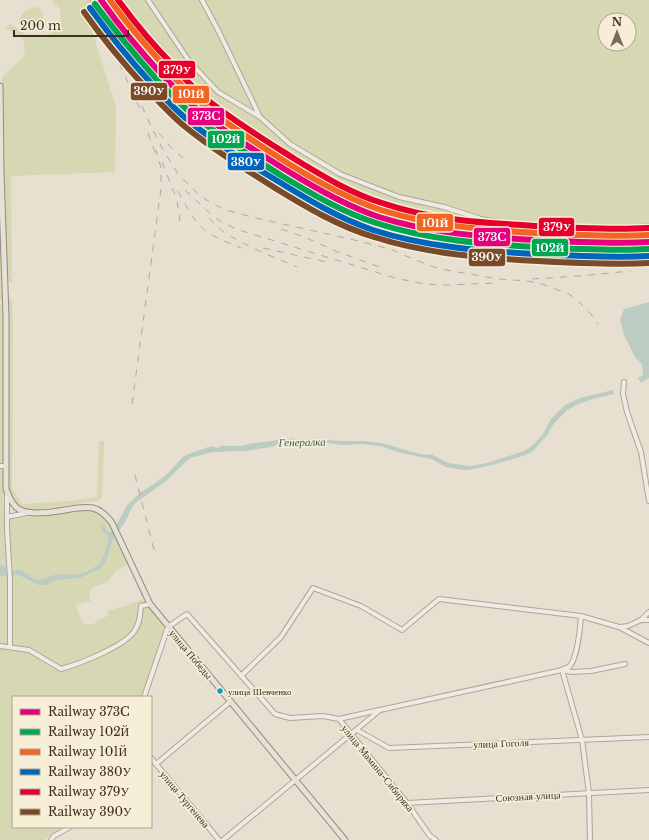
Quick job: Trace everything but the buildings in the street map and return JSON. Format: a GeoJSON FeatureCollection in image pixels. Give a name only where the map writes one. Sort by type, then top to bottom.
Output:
{"type":"FeatureCollection","features":[{"type":"Feature","properties":{"kind":"main road"},"geometry":{"type":"LineString","coordinates":[[0,86],[2,230],[6,316],[6,489],[11,501],[17,508],[27,513]]}},
{"type":"Feature","properties":{"kind":"main road","name":"улица Победы"},"geometry":{"type":"LineString","coordinates":[[27,513],[92,507],[102,512],[109,518],[150,604],[345,840]]}},
{"type":"Feature","properties":{"kind":"street"},"geometry":{"type":"LineString","coordinates":[[148,0],[189,60],[218,92],[260,118],[290,144],[340,174],[399,197],[444,207],[482,219],[519,226],[616,228],[649,226]]}},
{"type":"Feature","properties":{"kind":"street"},"geometry":{"type":"LineString","coordinates":[[202,0],[260,118]]}},
{"type":"Feature","properties":{"kind":"street"},"geometry":{"type":"LineString","coordinates":[[0,317],[6,316]]}},
{"type":"Feature","properties":{"kind":"street"},"geometry":{"type":"LineString","coordinates":[[624,382],[623,394],[627,412],[641,452],[649,501]]}},
{"type":"Feature","properties":{"kind":"street"},"geometry":{"type":"LineString","coordinates":[[0,466],[6,466]]}},
{"type":"Feature","properties":{"kind":"street"},"geometry":{"type":"LineString","coordinates":[[6,489],[10,579],[10,647]]}},
{"type":"Feature","properties":{"kind":"street"},"geometry":{"type":"LineString","coordinates":[[7,517],[27,513]]}},
{"type":"Feature","properties":{"kind":"street"},"geometry":{"type":"LineString","coordinates":[[241,676],[281,637],[313,588],[361,606],[402,630],[439,599],[581,616],[619,627],[649,643]]}},
{"type":"Feature","properties":{"kind":"street"},"geometry":{"type":"LineString","coordinates":[[0,646],[29,650],[62,669],[120,644],[135,631],[140,619],[141,606],[150,604]]}},
{"type":"Feature","properties":{"kind":"street"},"geometry":{"type":"LineString","coordinates":[[619,627],[628,626],[641,620],[649,612]]}},
{"type":"Feature","properties":{"kind":"street","name":"улица Мамина-Сибиряка"},"geometry":{"type":"LineString","coordinates":[[168,626],[187,614],[274,714],[290,718],[324,716],[338,719],[407,803],[430,836],[436,840]]}},
{"type":"Feature","properties":{"kind":"street"},"geometry":{"type":"LineString","coordinates":[[338,719],[562,670],[569,667],[574,658],[579,639],[581,616]]}},
{"type":"Feature","properties":{"kind":"street"},"geometry":{"type":"LineString","coordinates":[[641,620],[649,620]]}},
{"type":"Feature","properties":{"kind":"street"},"geometry":{"type":"LineString","coordinates":[[144,696],[168,626]]}},
{"type":"Feature","properties":{"kind":"street"},"geometry":{"type":"LineString","coordinates":[[562,670],[572,672],[591,671],[625,664]]}},
{"type":"Feature","properties":{"kind":"street"},"geometry":{"type":"LineString","coordinates":[[562,670],[582,740],[589,793],[590,840]]}},
{"type":"Feature","properties":{"kind":"street"},"geometry":{"type":"LineString","coordinates":[[156,764],[230,702]]}},
{"type":"Feature","properties":{"kind":"street"},"geometry":{"type":"LineString","coordinates":[[223,840],[380,710]]}},
{"type":"Feature","properties":{"kind":"street","name":"улица Гоголя"},"geometry":{"type":"LineString","coordinates":[[357,730],[389,748],[649,737]]}},
{"type":"Feature","properties":{"kind":"street","name":"улица Тургенева"},"geometry":{"type":"LineString","coordinates":[[152,759],[219,840]]}},
{"type":"Feature","properties":{"kind":"street","name":"Союзная улица"},"geometry":{"type":"LineString","coordinates":[[407,803],[649,790]]}},
{"type":"Feature","properties":{"kind":"street"},"geometry":{"type":"LineString","coordinates":[[51,840],[54,836],[68,828]]}},
{"type":"Feature","properties":{"kind":"green space"},"geometry":{"type":"Polygon","coordinates":[[[51,0],[649,0],[649,249],[599,250],[541,248],[390,237],[203,128],[140,63],[109,22],[92,31],[116,107],[115,172],[11,176],[12,282],[7,282],[3,172],[2,77],[19,61],[24,55],[25,50],[24,41],[22,38],[6,28],[6,26],[11,24],[27,35],[44,38],[61,24],[60,9],[51,0]]]}},
{"type":"Feature","properties":{"kind":"green space"},"geometry":{"type":"Polygon","coordinates":[[[33,7],[38,8],[41,11],[43,20],[38,28],[33,29],[27,28],[18,23],[23,13],[33,7]]]}},
{"type":"Feature","properties":{"kind":"green space"},"geometry":{"type":"Polygon","coordinates":[[[0,244],[3,300],[0,301],[0,244]]]}},
{"type":"Feature","properties":{"kind":"green space"},"geometry":{"type":"Polygon","coordinates":[[[9,299],[12,299],[13,323],[12,488],[23,504],[68,501],[97,497],[99,441],[104,441],[102,497],[97,501],[33,510],[22,507],[12,499],[9,483],[9,299]]]}},
{"type":"Feature","properties":{"kind":"green space"},"geometry":{"type":"Polygon","coordinates":[[[0,305],[3,305],[4,316],[4,520],[81,510],[96,512],[104,517],[112,530],[107,532],[106,529],[102,529],[102,531],[108,535],[106,550],[96,566],[88,571],[76,575],[57,574],[44,579],[39,579],[33,578],[21,570],[14,571],[7,569],[0,564],[0,305]]]}},
{"type":"Feature","properties":{"kind":"green space"},"geometry":{"type":"Polygon","coordinates":[[[115,536],[128,564],[115,571],[108,582],[92,588],[89,595],[91,601],[76,605],[80,619],[86,625],[94,624],[97,620],[108,616],[107,611],[142,599],[162,622],[163,632],[142,696],[12,696],[12,828],[66,828],[44,840],[0,840],[0,576],[18,575],[30,582],[46,585],[57,580],[80,578],[100,569],[115,536]]]}},
{"type":"Feature","properties":{"kind":"water"},"geometry":{"type":"Polygon","coordinates":[[[649,302],[649,378],[641,383],[638,378],[643,375],[642,364],[635,357],[624,335],[620,320],[624,309],[649,302]]]}},
{"type":"Feature","properties":{"kind":"water","name":"Генералка"},"geometry":{"type":"Polygon","coordinates":[[[613,390],[614,394],[576,405],[566,411],[552,426],[548,434],[532,452],[492,465],[469,470],[446,467],[431,459],[401,453],[380,446],[361,444],[343,445],[320,442],[284,443],[246,451],[213,452],[190,458],[166,481],[134,504],[125,522],[113,539],[106,561],[100,569],[80,578],[57,580],[46,585],[38,585],[18,575],[0,576],[0,564],[7,569],[14,571],[20,570],[33,578],[39,579],[44,579],[57,574],[76,575],[94,567],[102,558],[108,542],[108,535],[102,531],[100,527],[101,525],[103,524],[107,532],[111,532],[127,505],[142,491],[165,476],[183,457],[211,446],[218,448],[222,445],[242,446],[292,438],[364,441],[382,443],[427,455],[431,454],[448,463],[471,466],[487,463],[524,451],[533,445],[543,434],[551,419],[565,405],[580,398],[613,390]]]}},
{"type":"Feature","properties":{"kind":"railway"},"geometry":{"type":"LineString","coordinates":[[90,0],[142,113]]}},
{"type":"Feature","properties":{"kind":"railway"},"geometry":{"type":"LineString","coordinates":[[110,33],[139,79],[236,166],[251,175]]}},
{"type":"Feature","properties":{"kind":"railway"},"geometry":{"type":"LineString","coordinates":[[142,106],[162,148],[178,174],[198,194],[211,203],[226,210],[256,218],[390,249],[434,267],[446,270],[499,279],[539,283],[569,294],[591,314],[598,324]]}},
{"type":"Feature","properties":{"kind":"railway"},"geometry":{"type":"LineString","coordinates":[[148,133],[156,155]]}},
{"type":"Feature","properties":{"kind":"railway"},"geometry":{"type":"LineString","coordinates":[[159,133],[174,151],[187,161]]}},
{"type":"Feature","properties":{"kind":"railway"},"geometry":{"type":"LineString","coordinates":[[132,404],[161,189],[161,168],[156,150]]}},
{"type":"Feature","properties":{"kind":"railway"},"geometry":{"type":"LineString","coordinates":[[162,162],[177,200],[180,221]]}},
{"type":"Feature","properties":{"kind":"railway"},"geometry":{"type":"LineString","coordinates":[[185,190],[214,217],[239,230],[395,278],[424,284],[446,285],[496,283]]}},
{"type":"Feature","properties":{"kind":"railway"},"geometry":{"type":"LineString","coordinates":[[178,191],[202,228],[215,237],[241,248]]}},
{"type":"Feature","properties":{"kind":"railway"},"geometry":{"type":"LineString","coordinates":[[209,218],[222,231],[235,239],[297,267]]}},
{"type":"Feature","properties":{"kind":"railway"},"geometry":{"type":"LineString","coordinates":[[281,229],[382,268]]}},
{"type":"Feature","properties":{"kind":"railway"},"geometry":{"type":"LineString","coordinates":[[263,248],[331,263]]}},
{"type":"Feature","properties":{"kind":"railway"},"geometry":{"type":"LineString","coordinates":[[485,263],[570,262],[624,267],[649,267]]}},
{"type":"Feature","properties":{"kind":"railway"},"geometry":{"type":"LineString","coordinates":[[532,279],[631,271]]}},
{"type":"Feature","properties":{"kind":"railway"},"geometry":{"type":"LineString","coordinates":[[135,475],[155,554]]}},
{"type":"Feature","properties":{"kind":"rail line","name":"373C"},"geometry":{"type":"LineString","coordinates":[[101,0],[123,30],[147,58],[197,109],[229,133],[286,170],[319,190],[355,208],[379,217],[437,231],[496,237],[564,241],[606,243],[649,242]]}},
{"type":"Feature","properties":{"kind":"rail line","name":"101Й"},"geometry":{"type":"LineString","coordinates":[[110,0],[137,35],[175,78],[191,94],[221,119],[322,184],[357,201],[381,210],[439,224],[498,230],[565,234],[607,236],[649,235]]}},
{"type":"Feature","properties":{"kind":"rail line","name":"379У"},"geometry":{"type":"LineString","coordinates":[[118,0],[151,42],[188,82],[215,106],[237,122],[314,171],[370,199],[401,209],[458,220],[497,224],[606,229],[648,228]]}},
{"type":"Feature","properties":{"kind":"rail line","name":"102Й"},"geometry":{"type":"LineString","coordinates":[[95,4],[158,81],[192,114],[225,139],[282,176],[351,214],[363,219],[416,234],[456,240],[496,244],[607,250],[649,249]]}},
{"type":"Feature","properties":{"kind":"rail line","name":"380У"},"geometry":{"type":"LineString","coordinates":[[90,8],[143,74],[188,120],[219,144],[253,166],[311,201],[347,220],[393,236],[454,247],[495,251],[607,257],[649,256]]}},
{"type":"Feature","properties":{"kind":"rail line","name":"390У"},"geometry":{"type":"LineString","coordinates":[[84,12],[106,42],[130,70],[160,103],[183,125],[216,150],[275,188],[335,222],[361,233],[394,243],[414,248],[455,254],[497,258],[607,264],[649,263]]}},
{"type":"Feature","properties":{"kind":"place","name":"улица Шевченко"},"geometry":{"type":"Point","coordinates":[220,691]}}]}
